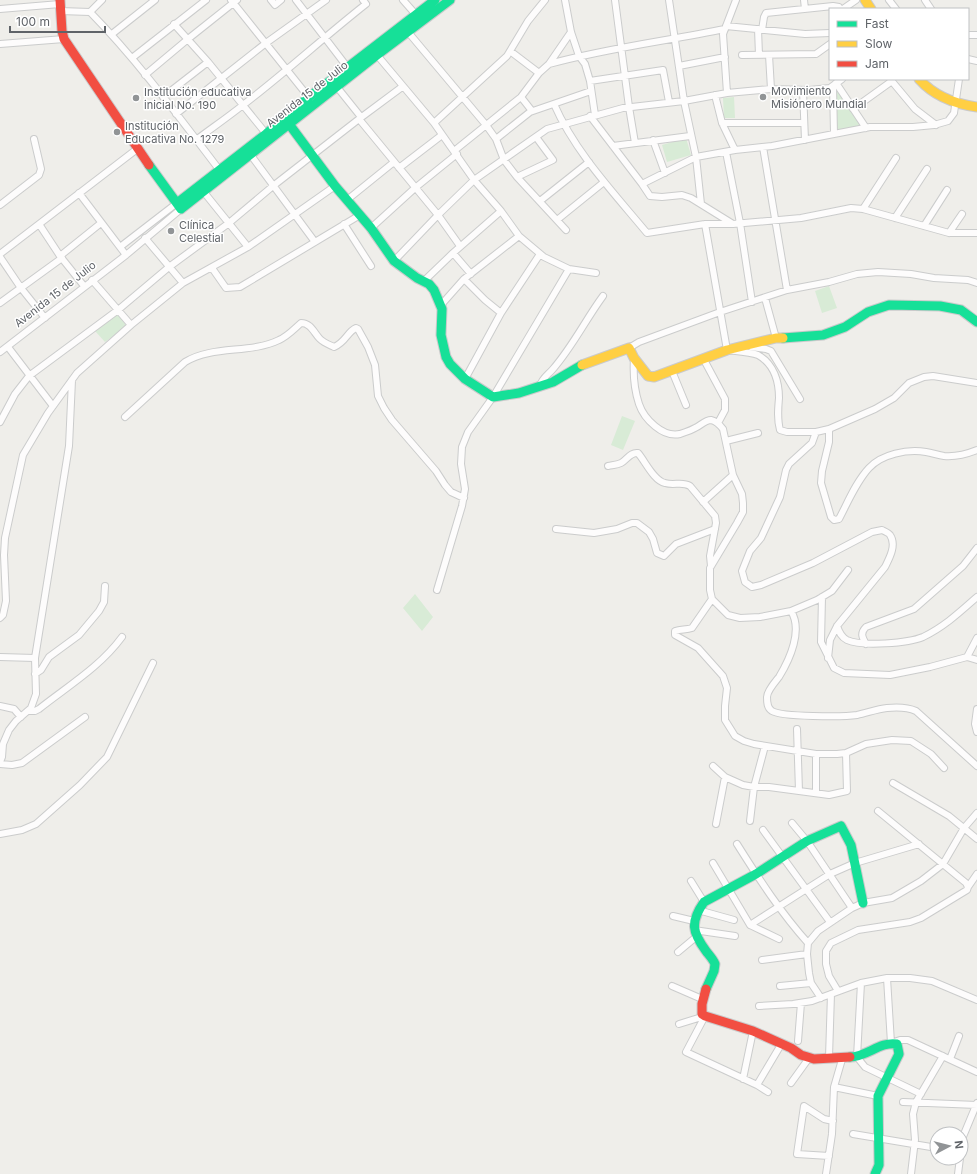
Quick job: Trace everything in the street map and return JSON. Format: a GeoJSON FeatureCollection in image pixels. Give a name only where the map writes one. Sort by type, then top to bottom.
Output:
{"type":"FeatureCollection","features":[{"type":"Feature","properties":{"kind":"street"},"geometry":{"type":"LineString","coordinates":[[90,12],[96,4],[102,0]]}},
{"type":"Feature","properties":{"kind":"street"},"geometry":{"type":"LineString","coordinates":[[112,34],[153,0]]}},
{"type":"Feature","properties":{"kind":"street"},"geometry":{"type":"LineString","coordinates":[[132,58],[206,0]]}},
{"type":"Feature","properties":{"kind":"street"},"geometry":{"type":"LineString","coordinates":[[271,0],[275,5],[281,0]]}},
{"type":"Feature","properties":{"kind":"street"},"geometry":{"type":"LineString","coordinates":[[296,0],[348,68]]}},
{"type":"Feature","properties":{"kind":"street"},"geometry":{"type":"LineString","coordinates":[[176,114],[266,43],[326,0]]}},
{"type":"Feature","properties":{"kind":"street"},"geometry":{"type":"LineString","coordinates":[[196,140],[243,106],[324,37],[366,4],[363,0]]}},
{"type":"Feature","properties":{"kind":"street"},"geometry":{"type":"LineString","coordinates":[[403,0],[418,18]]}},
{"type":"Feature","properties":{"kind":"street","name":"Avenida 15 de Julio"},"geometry":{"type":"LineString","coordinates":[[0,352],[126,255],[179,206],[221,172],[312,101],[337,87],[376,55],[408,32],[418,18],[435,0]]}},
{"type":"Feature","properties":{"kind":"street","name":"Avenida 15 de Julio"},"geometry":{"type":"LineString","coordinates":[[120,247],[179,206],[204,191],[221,172],[250,154],[268,136],[289,124],[348,68],[418,18],[450,0]]}},
{"type":"Feature","properties":{"kind":"street"},"geometry":{"type":"LineString","coordinates":[[434,123],[507,56],[528,21],[545,0]]}},
{"type":"Feature","properties":{"kind":"street"},"geometry":{"type":"LineString","coordinates":[[565,0],[571,32],[578,56],[585,64],[590,81],[593,116],[650,196],[662,197],[682,195],[691,198],[733,224]]}},
{"type":"Feature","properties":{"kind":"street"},"geometry":{"type":"LineString","coordinates":[[615,0],[635,143]]}},
{"type":"Feature","properties":{"kind":"street"},"geometry":{"type":"LineString","coordinates":[[669,0],[690,136],[696,157],[701,204]]}},
{"type":"Feature","properties":{"kind":"street"},"geometry":{"type":"LineString","coordinates":[[727,93],[723,34],[736,0]]}},
{"type":"Feature","properties":{"kind":"street"},"geometry":{"type":"LineString","coordinates":[[804,0],[805,9]]}},
{"type":"Feature","properties":{"kind":"street"},"geometry":{"type":"LineString","coordinates":[[844,8],[856,0]]}},
{"type":"Feature","properties":{"kind":"street"},"geometry":{"type":"LineString","coordinates":[[889,0],[895,8]]}},
{"type":"Feature","properties":{"kind":"street"},"geometry":{"type":"LineString","coordinates":[[145,75],[234,1],[312,101]]}},
{"type":"Feature","properties":{"kind":"street"},"geometry":{"type":"LineString","coordinates":[[60,5],[64,39],[137,149],[179,206]]}},
{"type":"Feature","properties":{"kind":"street"},"geometry":{"type":"LineString","coordinates":[[0,9],[60,5],[90,12],[112,34],[132,58],[221,172]]}},
{"type":"Feature","properties":{"kind":"street"},"geometry":{"type":"LineString","coordinates":[[759,55],[760,30],[766,14],[833,6],[840,8]]}},
{"type":"Feature","properties":{"kind":"street"},"geometry":{"type":"LineString","coordinates":[[174,24],[208,62],[268,136]]}},
{"type":"Feature","properties":{"kind":"street"},"geometry":{"type":"LineString","coordinates":[[549,64],[621,47],[674,39],[725,28],[806,34],[829,33]]}},
{"type":"Feature","properties":{"kind":"street"},"geometry":{"type":"LineString","coordinates":[[408,32],[486,125],[496,139],[504,160],[517,177],[566,230]]}},
{"type":"Feature","properties":{"kind":"street"},"geometry":{"type":"LineString","coordinates":[[371,228],[486,125],[521,97],[539,73],[549,64],[571,32]]}},
{"type":"Feature","properties":{"kind":"street"},"geometry":{"type":"LineString","coordinates":[[0,44],[64,39]]}},
{"type":"Feature","properties":{"kind":"street"},"geometry":{"type":"LineString","coordinates":[[742,55],[816,54],[829,45]]}},
{"type":"Feature","properties":{"kind":"street"},"geometry":{"type":"LineString","coordinates":[[510,51],[539,73]]}},
{"type":"Feature","properties":{"kind":"street"},"geometry":{"type":"LineString","coordinates":[[376,55],[434,123],[474,180],[500,211],[518,236],[540,254],[569,269],[596,273]]}},
{"type":"Feature","properties":{"kind":"street"},"geometry":{"type":"LineString","coordinates":[[769,55],[771,89]]}},
{"type":"Feature","properties":{"kind":"street"},"geometry":{"type":"LineString","coordinates":[[678,66],[724,57]]}},
{"type":"Feature","properties":{"kind":"street"},"geometry":{"type":"LineString","coordinates":[[163,97],[208,62]]}},
{"type":"Feature","properties":{"kind":"street"},"geometry":{"type":"LineString","coordinates":[[590,81],[663,70],[669,102]]}},
{"type":"Feature","properties":{"kind":"street"},"geometry":{"type":"LineString","coordinates":[[394,261],[474,180],[547,130],[563,124],[629,107],[684,101],[727,93],[771,89],[803,90],[830,88],[840,80]]}},
{"type":"Feature","properties":{"kind":"street"},"geometry":{"type":"LineString","coordinates":[[853,109],[891,80],[915,109],[936,124]]}},
{"type":"Feature","properties":{"kind":"street"},"geometry":{"type":"LineString","coordinates":[[920,80],[929,88],[954,103],[977,107]]}},
{"type":"Feature","properties":{"kind":"street"},"geometry":{"type":"LineString","coordinates":[[642,184],[696,157],[805,140],[866,128],[913,128],[948,121],[954,113],[958,80]]}},
{"type":"Feature","properties":{"kind":"street"},"geometry":{"type":"LineString","coordinates":[[834,84],[866,128]]}},
{"type":"Feature","properties":{"kind":"street"},"geometry":{"type":"LineString","coordinates":[[834,84],[834,134]]}},
{"type":"Feature","properties":{"kind":"street"},"geometry":{"type":"LineString","coordinates":[[337,87],[394,162],[438,215],[460,246]]}},
{"type":"Feature","properties":{"kind":"street"},"geometry":{"type":"LineString","coordinates":[[0,422],[15,394],[29,376],[118,310],[169,267],[229,223],[312,155],[402,87]]}},
{"type":"Feature","properties":{"kind":"street"},"geometry":{"type":"LineString","coordinates":[[803,90],[805,140]]}},
{"type":"Feature","properties":{"kind":"street"},"geometry":{"type":"LineString","coordinates":[[496,139],[532,111],[592,91]]}},
{"type":"Feature","properties":{"kind":"street"},"geometry":{"type":"LineString","coordinates":[[716,95],[722,123],[735,150]]}},
{"type":"Feature","properties":{"kind":"street"},"geometry":{"type":"LineString","coordinates":[[521,97],[532,111]]}},
{"type":"Feature","properties":{"kind":"street"},"geometry":{"type":"LineString","coordinates":[[554,104],[563,124],[575,144],[604,182],[647,233],[705,224],[733,224],[801,218],[851,208],[863,209],[949,233],[977,233]]}},
{"type":"Feature","properties":{"kind":"street"},"geometry":{"type":"LineString","coordinates":[[722,123],[804,123]]}},
{"type":"Feature","properties":{"kind":"street"},"geometry":{"type":"LineString","coordinates":[[289,124],[335,186],[371,228],[394,261],[417,278],[429,284],[434,290],[441,305],[441,335],[446,357],[450,364],[465,379],[493,397],[519,393],[552,382],[581,365],[629,348],[639,342],[720,312],[787,290],[829,282],[857,274],[878,272],[968,280],[977,283]]}},
{"type":"Feature","properties":{"kind":"street"},"geometry":{"type":"LineString","coordinates":[[399,168],[442,135]]}},
{"type":"Feature","properties":{"kind":"street"},"geometry":{"type":"LineString","coordinates":[[613,146],[690,136]]}},
{"type":"Feature","properties":{"kind":"street"},"geometry":{"type":"LineString","coordinates":[[517,177],[553,160],[536,137]]}},
{"type":"Feature","properties":{"kind":"street"},"geometry":{"type":"LineString","coordinates":[[0,205],[39,175],[41,169],[34,139]]}},
{"type":"Feature","properties":{"kind":"street"},"geometry":{"type":"LineString","coordinates":[[653,140],[665,172]]}},
{"type":"Feature","properties":{"kind":"street"},"geometry":{"type":"LineString","coordinates":[[763,147],[774,220],[787,290]]}},
{"type":"Feature","properties":{"kind":"street"},"geometry":{"type":"LineString","coordinates":[[44,318],[21,288],[0,255],[79,192],[137,149]]}},
{"type":"Feature","properties":{"kind":"street"},"geometry":{"type":"LineString","coordinates":[[726,152],[740,223],[752,302]]}},
{"type":"Feature","properties":{"kind":"street"},"geometry":{"type":"LineString","coordinates":[[250,154],[315,242]]}},
{"type":"Feature","properties":{"kind":"street"},"geometry":{"type":"LineString","coordinates":[[863,209],[896,158]]}},
{"type":"Feature","properties":{"kind":"street"},"geometry":{"type":"LineString","coordinates":[[347,200],[394,162]]}},
{"type":"Feature","properties":{"kind":"street"},"geometry":{"type":"LineString","coordinates":[[540,201],[589,162]]}},
{"type":"Feature","properties":{"kind":"street"},"geometry":{"type":"LineString","coordinates":[[895,218],[927,169]]}},
{"type":"Feature","properties":{"kind":"street"},"geometry":{"type":"LineString","coordinates":[[557,220],[604,182]]}},
{"type":"Feature","properties":{"kind":"street"},"geometry":{"type":"LineString","coordinates":[[0,618],[3,615],[6,601],[4,555],[5,538],[22,455],[53,406],[82,367],[130,325],[183,284],[248,247],[335,186]]}},
{"type":"Feature","properties":{"kind":"street"},"geometry":{"type":"LineString","coordinates":[[924,226],[947,190]]}},
{"type":"Feature","properties":{"kind":"street"},"geometry":{"type":"LineString","coordinates":[[204,191],[248,247]]}},
{"type":"Feature","properties":{"kind":"street"},"geometry":{"type":"LineString","coordinates":[[79,192],[126,255]]}},
{"type":"Feature","properties":{"kind":"street"},"geometry":{"type":"LineString","coordinates":[[424,281],[453,252],[500,211]]}},
{"type":"Feature","properties":{"kind":"street"},"geometry":{"type":"LineString","coordinates":[[949,233],[962,214]]}},
{"type":"Feature","properties":{"kind":"street"},"geometry":{"type":"LineString","coordinates":[[212,268],[226,288],[240,287],[360,215]]}},
{"type":"Feature","properties":{"kind":"street"},"geometry":{"type":"LineString","coordinates":[[0,303],[61,257],[101,223]]}},
{"type":"Feature","properties":{"kind":"street"},"geometry":{"type":"LineString","coordinates":[[38,224],[84,286]]}},
{"type":"Feature","properties":{"kind":"street"},"geometry":{"type":"LineString","coordinates":[[344,224],[371,266]]}},
{"type":"Feature","properties":{"kind":"street"},"geometry":{"type":"LineString","coordinates":[[705,224],[727,350]]}},
{"type":"Feature","properties":{"kind":"street"},"geometry":{"type":"LineString","coordinates":[[441,305],[464,279],[518,236]]}},
{"type":"Feature","properties":{"kind":"street"},"geometry":{"type":"LineString","coordinates":[[146,238],[183,284]]}},
{"type":"Feature","properties":{"kind":"street"},"geometry":{"type":"LineString","coordinates":[[453,252],[471,274]]}},
{"type":"Feature","properties":{"kind":"street"},"geometry":{"type":"LineString","coordinates":[[465,379],[501,313],[540,254]]}},
{"type":"Feature","properties":{"kind":"street"},"geometry":{"type":"LineString","coordinates":[[437,590],[464,498],[465,489],[462,464],[462,447],[468,432],[493,397],[569,269]]}},
{"type":"Feature","properties":{"kind":"street"},"geometry":{"type":"LineString","coordinates":[[464,279],[485,300],[501,313]]}},
{"type":"Feature","properties":{"kind":"street"},"geometry":{"type":"LineString","coordinates":[[92,280],[130,325]]}},
{"type":"Feature","properties":{"kind":"street"},"geometry":{"type":"LineString","coordinates":[[540,386],[545,376],[558,362],[584,326],[590,313],[603,296]]}},
{"type":"Feature","properties":{"kind":"street"},"geometry":{"type":"LineString","coordinates":[[765,298],[776,338]]}},
{"type":"Feature","properties":{"kind":"street"},"geometry":{"type":"LineString","coordinates":[[629,348],[634,358],[648,376],[654,377],[727,350],[776,338],[823,335],[845,326],[868,312],[889,305],[940,306],[961,310],[977,322]]}},
{"type":"Feature","properties":{"kind":"street"},"geometry":{"type":"LineString","coordinates":[[125,417],[185,362],[194,356],[264,345],[279,340],[292,331],[301,322],[310,326],[321,340],[334,347],[342,343],[353,329],[356,328],[368,347],[375,365],[378,396],[384,408],[392,420],[436,471],[451,492],[464,498]]}},
{"type":"Feature","properties":{"kind":"street"},"geometry":{"type":"LineString","coordinates":[[747,346],[771,351],[800,399]]}},
{"type":"Feature","properties":{"kind":"street"},"geometry":{"type":"LineString","coordinates":[[8,347],[53,406]]}},
{"type":"Feature","properties":{"kind":"street"},"geometry":{"type":"LineString","coordinates":[[727,350],[757,355],[770,365],[776,377],[779,396],[777,421],[780,430],[787,432],[816,432],[829,430],[894,398],[909,383],[924,377],[933,376],[977,383]]}},
{"type":"Feature","properties":{"kind":"street"},"geometry":{"type":"LineString","coordinates":[[634,358],[633,375],[639,404],[650,420],[659,429],[668,434],[679,434],[694,429],[712,420],[718,423],[723,429],[733,475],[742,494],[744,503],[743,512],[712,566]]}},
{"type":"Feature","properties":{"kind":"street"},"geometry":{"type":"LineString","coordinates":[[703,358],[724,399],[725,410],[718,423]]}},
{"type":"Feature","properties":{"kind":"street"},"geometry":{"type":"LineString","coordinates":[[672,371],[686,405]]}},
{"type":"Feature","properties":{"kind":"street"},"geometry":{"type":"LineString","coordinates":[[72,380],[69,446],[35,658],[36,694],[29,711],[12,725],[4,739],[0,763],[15,765],[22,763],[85,717]]}},
{"type":"Feature","properties":{"kind":"street"},"geometry":{"type":"LineString","coordinates":[[829,430],[821,483],[831,517],[834,520],[839,519],[861,478],[869,468],[878,461],[891,455],[905,452],[927,452],[945,456],[960,455],[977,450]]}},
{"type":"Feature","properties":{"kind":"street"},"geometry":{"type":"LineString","coordinates":[[726,441],[758,432]]}},
{"type":"Feature","properties":{"kind":"street"},"geometry":{"type":"LineString","coordinates":[[816,432],[812,443],[789,464],[786,470],[780,497],[761,538],[750,551],[742,571],[745,582],[752,587],[761,585],[813,563],[872,532],[882,530],[890,535],[893,544],[890,557],[885,567],[837,626],[830,640],[828,658]]}},
{"type":"Feature","properties":{"kind":"street"},"geometry":{"type":"LineString","coordinates":[[608,466],[622,462],[630,455],[638,453],[659,480],[665,484],[686,484],[690,486],[715,516],[715,528],[710,556],[712,566],[710,590],[712,599],[728,615],[740,618],[760,617],[791,611],[832,591],[848,570]]}},
{"type":"Feature","properties":{"kind":"street"},"geometry":{"type":"LineString","coordinates":[[702,502],[733,475]]}},
{"type":"Feature","properties":{"kind":"street"},"geometry":{"type":"LineString","coordinates":[[556,530],[594,533],[637,523],[649,532],[654,539],[658,553],[664,556],[676,544],[715,528]]}},
{"type":"Feature","properties":{"kind":"street"},"geometry":{"type":"LineString","coordinates":[[866,644],[862,635],[862,631],[866,627],[914,609],[963,566],[977,548]]}},
{"type":"Feature","properties":{"kind":"street"},"geometry":{"type":"LineString","coordinates":[[35,674],[41,670],[50,657],[79,635],[99,611],[104,602],[105,586]]}},
{"type":"Feature","properties":{"kind":"street"},"geometry":{"type":"LineString","coordinates":[[822,597],[821,642],[834,668],[844,673],[890,675],[930,667],[967,657],[977,660]]}},
{"type":"Feature","properties":{"kind":"street"},"geometry":{"type":"LineString","coordinates":[[837,626],[841,636],[848,641],[866,644],[901,642],[922,637],[952,620],[977,597]]}},
{"type":"Feature","properties":{"kind":"street"},"geometry":{"type":"LineString","coordinates":[[712,599],[692,628],[687,630],[679,629],[675,631],[675,635],[698,648],[723,676],[728,688],[725,706],[725,720],[736,736],[744,741],[765,746],[816,754],[846,753],[866,744],[892,740],[911,741],[931,754],[944,768]]}},
{"type":"Feature","properties":{"kind":"street"},"geometry":{"type":"LineString","coordinates":[[791,611],[794,617],[796,630],[785,666],[767,695],[767,705],[770,710],[779,714],[838,717],[856,715],[885,708],[907,707],[916,711],[977,766]]}},
{"type":"Feature","properties":{"kind":"street"},"geometry":{"type":"LineString","coordinates":[[29,711],[39,709],[92,669],[112,651],[122,637]]}},
{"type":"Feature","properties":{"kind":"street"},"geometry":{"type":"LineString","coordinates":[[967,657],[977,638]]}},
{"type":"Feature","properties":{"kind":"street"},"geometry":{"type":"LineString","coordinates":[[0,657],[35,658]]}},
{"type":"Feature","properties":{"kind":"street"},"geometry":{"type":"LineString","coordinates":[[0,834],[22,830],[36,824],[80,785],[107,757],[153,663]]}},
{"type":"Feature","properties":{"kind":"street"},"geometry":{"type":"LineString","coordinates":[[0,706],[14,709],[21,717]]}},
{"type":"Feature","properties":{"kind":"street"},"geometry":{"type":"LineString","coordinates":[[977,709],[975,724],[977,732]]}},
{"type":"Feature","properties":{"kind":"street"},"geometry":{"type":"LineString","coordinates":[[797,729],[799,791]]}},
{"type":"Feature","properties":{"kind":"street"},"geometry":{"type":"LineString","coordinates":[[750,821],[754,787],[765,746]]}},
{"type":"Feature","properties":{"kind":"street"},"geometry":{"type":"LineString","coordinates":[[713,766],[725,777],[743,785],[828,795],[847,791],[846,753]]}},
{"type":"Feature","properties":{"kind":"street"},"geometry":{"type":"LineString","coordinates":[[816,754],[816,793]]}},
{"type":"Feature","properties":{"kind":"street"},"geometry":{"type":"LineString","coordinates":[[716,824],[725,777]]}},
{"type":"Feature","properties":{"kind":"street"},"geometry":{"type":"LineString","coordinates":[[892,783],[948,816],[977,839]]}},
{"type":"Feature","properties":{"kind":"street"},"geometry":{"type":"LineString","coordinates":[[878,811],[966,883],[968,887]]}},
{"type":"Feature","properties":{"kind":"street"},"geometry":{"type":"LineString","coordinates":[[821,998],[811,983],[806,954],[808,943],[818,931],[862,903],[892,898],[921,881],[943,864],[964,828],[977,813]]}},
{"type":"Feature","properties":{"kind":"street"},"geometry":{"type":"LineString","coordinates":[[792,823],[807,840],[852,908]]}},
{"type":"Feature","properties":{"kind":"street"},"geometry":{"type":"LineString","coordinates":[[678,952],[695,929],[698,910],[704,902],[756,874],[807,840],[841,826],[851,846],[862,903]]}},
{"type":"Feature","properties":{"kind":"street"},"geometry":{"type":"LineString","coordinates":[[762,830],[830,922]]}},
{"type":"Feature","properties":{"kind":"street"},"geometry":{"type":"LineString","coordinates":[[737,844],[790,923],[808,943]]}},
{"type":"Feature","properties":{"kind":"street"},"geometry":{"type":"LineString","coordinates":[[750,925],[830,874],[855,863],[919,844]]}},
{"type":"Feature","properties":{"kind":"street"},"geometry":{"type":"LineString","coordinates":[[713,863],[750,925],[779,939]]}},
{"type":"Feature","properties":{"kind":"street"},"geometry":{"type":"LineString","coordinates":[[838,992],[829,976],[826,964],[826,951],[831,943],[858,930],[910,922],[921,918],[967,890],[977,874]]}},
{"type":"Feature","properties":{"kind":"street"},"geometry":{"type":"LineString","coordinates":[[691,881],[704,902]]}},
{"type":"Feature","properties":{"kind":"street"},"geometry":{"type":"LineString","coordinates":[[698,910],[734,920]]}},
{"type":"Feature","properties":{"kind":"street"},"geometry":{"type":"LineString","coordinates":[[673,916],[695,929],[735,936]]}},
{"type":"Feature","properties":{"kind":"street"},"geometry":{"type":"LineString","coordinates":[[695,929],[714,961],[716,968],[702,999],[700,1008],[702,1014],[705,1016],[753,1031],[782,1043],[801,1055],[809,1058],[857,1056],[868,1053],[884,1044],[900,1040],[908,1040],[977,1072]]}},
{"type":"Feature","properties":{"kind":"street"},"geometry":{"type":"LineString","coordinates":[[762,960],[806,954]]}},
{"type":"Feature","properties":{"kind":"street"},"geometry":{"type":"LineString","coordinates":[[887,978],[891,1043]]}},
{"type":"Feature","properties":{"kind":"street"},"geometry":{"type":"LineString","coordinates":[[759,1006],[802,1003],[821,998],[861,983],[887,978],[910,978],[932,981],[977,1000]]}},
{"type":"Feature","properties":{"kind":"street"},"geometry":{"type":"LineString","coordinates":[[780,986],[811,983]]}},
{"type":"Feature","properties":{"kind":"street"},"geometry":{"type":"LineString","coordinates":[[861,983],[857,1056],[865,1067],[921,1094]]}},
{"type":"Feature","properties":{"kind":"street"},"geometry":{"type":"LineString","coordinates":[[672,986],[702,999]]}},
{"type":"Feature","properties":{"kind":"street"},"geometry":{"type":"LineString","coordinates":[[829,1058],[831,994]]}},
{"type":"Feature","properties":{"kind":"street"},"geometry":{"type":"LineString","coordinates":[[798,1041],[802,1003]]}},
{"type":"Feature","properties":{"kind":"street"},"geometry":{"type":"LineString","coordinates":[[679,1024],[705,1016]]}},
{"type":"Feature","properties":{"kind":"street"},"geometry":{"type":"LineString","coordinates":[[705,1016],[686,1052],[743,1078],[768,1092]]}},
{"type":"Feature","properties":{"kind":"street"},"geometry":{"type":"LineString","coordinates":[[743,1078],[753,1031]]}},
{"type":"Feature","properties":{"kind":"street"},"geometry":{"type":"LineString","coordinates":[[950,1059],[959,1036]]}},
{"type":"Feature","properties":{"kind":"street"},"geometry":{"type":"LineString","coordinates":[[757,1085],[782,1043]]}},
{"type":"Feature","properties":{"kind":"street"},"geometry":{"type":"LineString","coordinates":[[875,1174],[879,1165],[878,1096],[899,1054],[897,1044],[891,1043]]}},
{"type":"Feature","properties":{"kind":"street"},"geometry":{"type":"LineString","coordinates":[[826,1174],[829,1156],[834,1087],[843,1056]]}},
{"type":"Feature","properties":{"kind":"street"},"geometry":{"type":"LineString","coordinates":[[911,1174],[914,1145],[913,1114],[916,1102],[942,1056]]}},
{"type":"Feature","properties":{"kind":"street"},"geometry":{"type":"LineString","coordinates":[[791,1083],[809,1058]]}},
{"type":"Feature","properties":{"kind":"street"},"geometry":{"type":"LineString","coordinates":[[834,1087],[878,1096]]}},
{"type":"Feature","properties":{"kind":"street"},"geometry":{"type":"LineString","coordinates":[[903,1102],[977,1104],[968,1126]]}},
{"type":"Feature","properties":{"kind":"street"},"geometry":{"type":"LineString","coordinates":[[829,1156],[797,1154],[804,1106],[824,1119],[832,1122]]}},
{"type":"Feature","properties":{"kind":"street"},"geometry":{"type":"LineString","coordinates":[[853,1134],[929,1147]]}},
{"type":"Feature","properties":{"kind":"green space"},"geometry":{"type":"Polygon","coordinates":[[[839,91],[860,124],[859,126],[840,131],[837,128],[836,93],[839,91]]]}},
{"type":"Feature","properties":{"kind":"green space"},"geometry":{"type":"Polygon","coordinates":[[[734,97],[735,118],[724,118],[723,98],[734,97]]]}},
{"type":"Feature","properties":{"kind":"green space"},"geometry":{"type":"Polygon","coordinates":[[[686,138],[691,155],[667,162],[662,145],[686,138]]]}},
{"type":"Feature","properties":{"kind":"green space"},"geometry":{"type":"Polygon","coordinates":[[[829,286],[837,308],[822,313],[815,291],[829,286]]]}},
{"type":"Feature","properties":{"kind":"green space"},"geometry":{"type":"Polygon","coordinates":[[[117,314],[127,326],[105,342],[95,331],[117,314]]]}},
{"type":"Feature","properties":{"kind":"green space"},"geometry":{"type":"Polygon","coordinates":[[[622,416],[635,421],[623,450],[611,445],[622,416]]]}},
{"type":"Feature","properties":{"kind":"green space"},"geometry":{"type":"Polygon","coordinates":[[[415,594],[433,617],[422,631],[403,608],[415,594]]]}},
{"type":"Feature","properties":{"kind":"traffic: fast"},"geometry":{"type":"LineString","coordinates":[[177,203],[266,134],[309,97],[435,0]]}},
{"type":"Feature","properties":{"kind":"traffic: fast"},"geometry":{"type":"LineString","coordinates":[[149,165],[181,209],[377,55],[450,0]]}},
{"type":"Feature","properties":{"kind":"traffic: fast"},"geometry":{"type":"LineString","coordinates":[[289,124],[335,186],[371,228],[394,261],[417,278],[429,284],[434,290],[442,309],[441,335],[446,357],[450,364],[465,379],[493,397],[519,393],[553,382],[582,365]]}},
{"type":"Feature","properties":{"kind":"traffic: fast"},"geometry":{"type":"LineString","coordinates":[[783,338],[823,335],[845,327],[868,312],[889,305],[940,306],[961,310],[977,322]]}},
{"type":"Feature","properties":{"kind":"traffic: fast"},"geometry":{"type":"LineString","coordinates":[[706,989],[714,971],[715,964],[701,944],[694,927],[696,915],[699,909],[704,902],[756,874],[807,841],[841,826],[851,845],[863,903]]}},
{"type":"Feature","properties":{"kind":"traffic: fast"},"geometry":{"type":"LineString","coordinates":[[850,1057],[862,1055],[885,1045],[897,1044],[899,1054],[878,1096],[879,1165],[875,1174]]}},
{"type":"Feature","properties":{"kind":"traffic: slow"},"geometry":{"type":"LineString","coordinates":[[865,0],[870,8]]}},
{"type":"Feature","properties":{"kind":"traffic: slow"},"geometry":{"type":"LineString","coordinates":[[920,80],[938,95],[961,104],[977,107]]}},
{"type":"Feature","properties":{"kind":"traffic: slow"},"geometry":{"type":"LineString","coordinates":[[582,365],[629,348],[634,358],[648,376],[654,377],[727,350],[776,338],[783,338]]}},
{"type":"Feature","properties":{"kind":"traffic: jam"},"geometry":{"type":"LineString","coordinates":[[60,0],[64,39],[149,165]]}},
{"type":"Feature","properties":{"kind":"traffic: jam"},"geometry":{"type":"LineString","coordinates":[[706,989],[702,1004],[702,1014],[705,1016],[753,1031],[791,1048],[801,1055],[814,1059],[850,1057]]}},
{"type":"Feature","properties":{"kind":"place","name":"Movimiento Misiónero Mundial"},"geometry":{"type":"Point","coordinates":[763,97]}},
{"type":"Feature","properties":{"kind":"place","name":"Institución educativa inicial No. 190"},"geometry":{"type":"Point","coordinates":[136,98]}},
{"type":"Feature","properties":{"kind":"place","name":"Institución Educativa No. 1279"},"geometry":{"type":"Point","coordinates":[117,132]}},
{"type":"Feature","properties":{"kind":"place","name":"Clínica Celestial"},"geometry":{"type":"Point","coordinates":[171,231]}}]}
